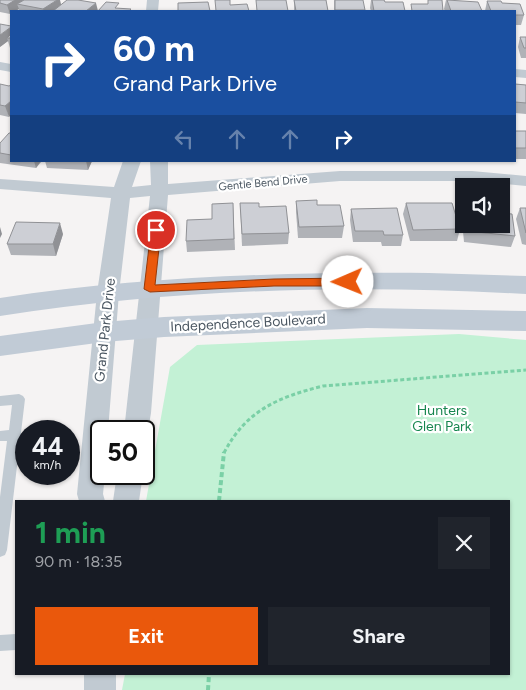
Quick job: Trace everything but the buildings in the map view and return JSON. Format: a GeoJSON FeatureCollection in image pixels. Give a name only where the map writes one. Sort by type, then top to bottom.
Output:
{"type":"FeatureCollection","features":[{"type":"Feature","properties":{"kind":"main road"},"geometry":{"type":"LineString","coordinates":[[0,307],[150,289],[333,282],[459,281],[526,284]]}},
{"type":"Feature","properties":{"kind":"main road","name":"Independence Boulevard"},"geometry":{"type":"LineString","coordinates":[[0,346],[146,328],[367,318],[526,321]]}},
{"type":"Feature","properties":{"kind":"street","name":"Grand Park Drive"},"geometry":{"type":"LineString","coordinates":[[92,500],[90,494],[108,293],[121,193],[132,162]]}},
{"type":"Feature","properties":{"kind":"street"},"geometry":{"type":"LineString","coordinates":[[138,420],[161,192],[159,162]]}},
{"type":"Feature","properties":{"kind":"street","name":"Gentle Bend Drive"},"geometry":{"type":"LineString","coordinates":[[0,184],[121,193],[161,192],[340,176],[472,176],[526,181]]}},
{"type":"Feature","properties":{"kind":"street"},"geometry":{"type":"LineString","coordinates":[[126,500],[128,485]]}},
{"type":"Feature","properties":{"kind":"street"},"geometry":{"type":"LineString","coordinates":[[100,675],[100,690]]}},
{"type":"Feature","properties":{"kind":"lane"},"geometry":{"type":"LineString","coordinates":[[0,402],[19,399],[14,435],[5,465],[0,550]]}},
{"type":"Feature","properties":{"kind":"lane"},"geometry":{"type":"LineString","coordinates":[[0,436],[14,435]]}},
{"type":"Feature","properties":{"kind":"lane"},"geometry":{"type":"LineString","coordinates":[[0,643],[15,642]]}},
{"type":"Feature","properties":{"kind":"path"},"geometry":{"type":"LineString","coordinates":[[219,500],[224,452],[242,427],[264,408],[292,394],[323,386],[427,379],[494,371],[526,370]]}},
{"type":"Feature","properties":{"kind":"path"},"geometry":{"type":"LineString","coordinates":[[208,690],[209,675]]}},
{"type":"Feature","properties":{"kind":"green space","name":"Hunters Glen Park"},"geometry":{"type":"Polygon","coordinates":[[[459,334],[526,340],[526,690],[122,690],[125,675],[510,675],[510,500],[146,500],[149,485],[155,485],[155,451],[170,367],[197,345],[459,334]]]}},
{"type":"Feature","properties":{"kind":"route"},"geometry":{"type":"LineString","coordinates":[[156,230],[150,289],[274,283],[348,282]]}}]}
